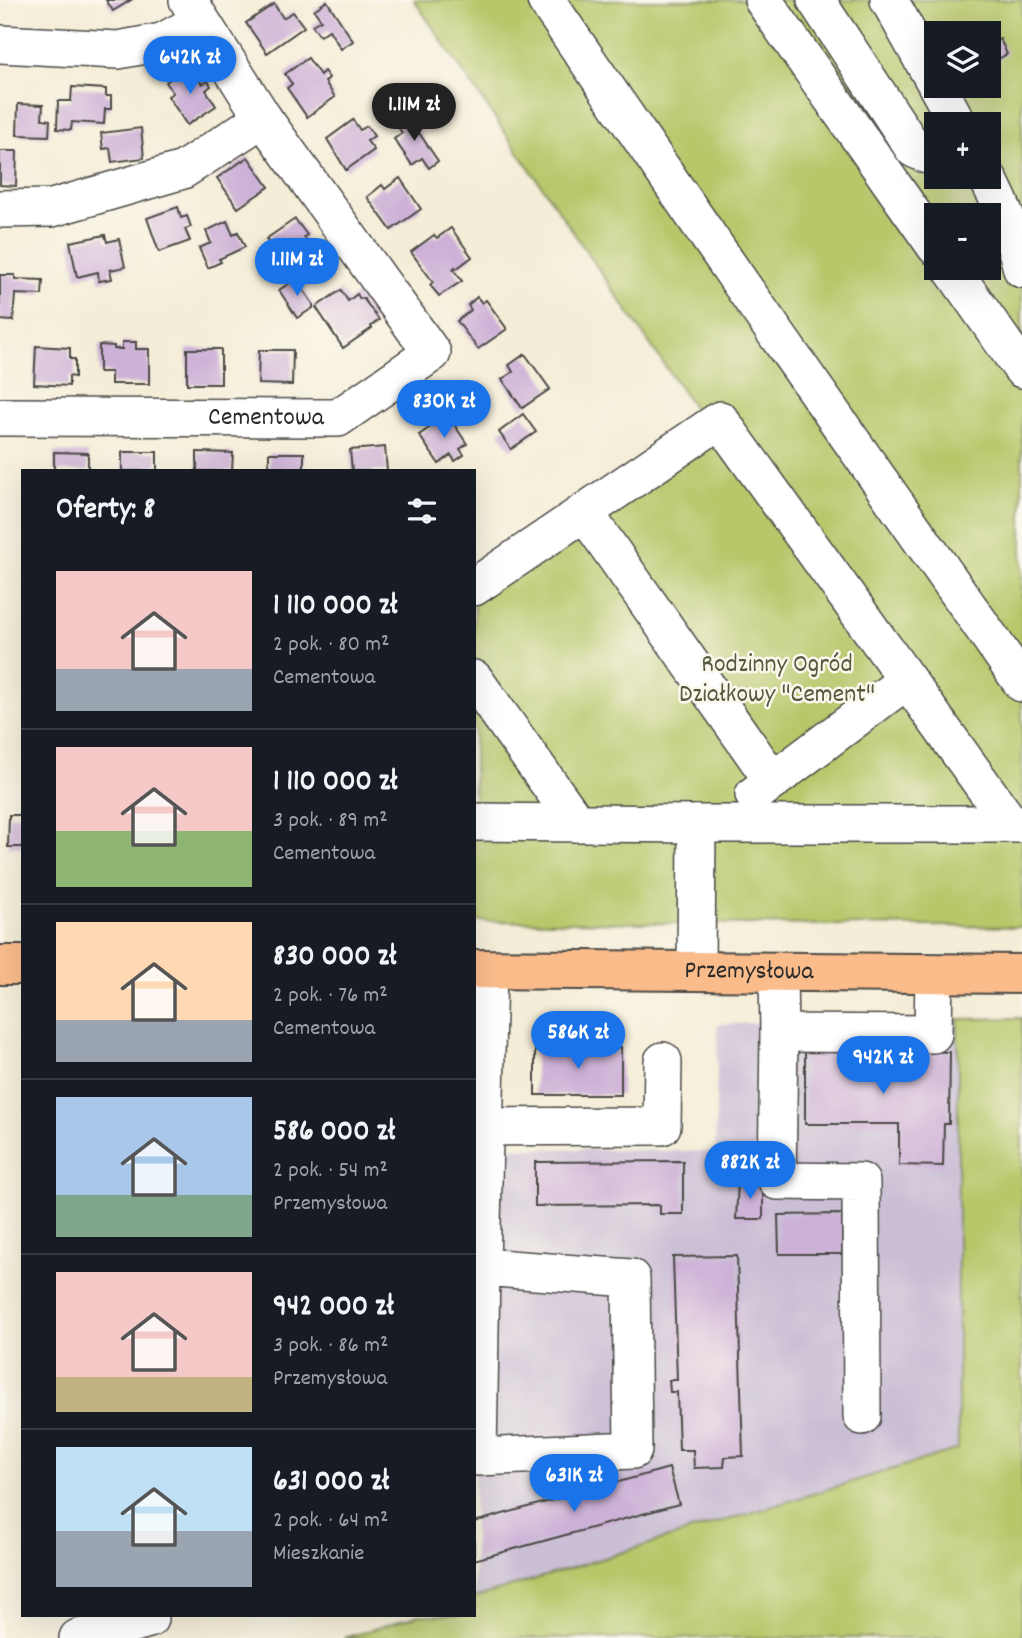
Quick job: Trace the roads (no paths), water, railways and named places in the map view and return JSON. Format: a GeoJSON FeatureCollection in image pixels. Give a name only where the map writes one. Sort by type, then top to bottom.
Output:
{"type":"FeatureCollection","features":[{"type":"Feature","properties":{"kind":"main road"},"geometry":{"type":"LineString","coordinates":[[0,965],[21,965]]}},
{"type":"Feature","properties":{"kind":"main road","name":"Przemysłowa"},"geometry":{"type":"LineString","coordinates":[[481,969],[1022,974]]}},
{"type":"Feature","properties":{"kind":"street"},"geometry":{"type":"LineString","coordinates":[[546,0],[733,273],[1022,683]]}},
{"type":"Feature","properties":{"kind":"street"},"geometry":{"type":"LineString","coordinates":[[763,0],[924,230]]}},
{"type":"Feature","properties":{"kind":"street"},"geometry":{"type":"LineString","coordinates":[[787,0],[926,203]]}},
{"type":"Feature","properties":{"kind":"street"},"geometry":{"type":"LineString","coordinates":[[816,0],[914,149],[924,153]]}},
{"type":"Feature","properties":{"kind":"street"},"geometry":{"type":"LineString","coordinates":[[889,0],[924,62]]}},
{"type":"Feature","properties":{"kind":"street","name":"Cementowa"},"geometry":{"type":"LineString","coordinates":[[0,44],[118,50],[162,41],[194,11],[264,118],[432,353],[338,418],[0,416]]}},
{"type":"Feature","properties":{"kind":"street"},"geometry":{"type":"LineString","coordinates":[[0,209],[52,208],[183,170],[264,118]]}},
{"type":"Feature","properties":{"kind":"street"},"geometry":{"type":"LineString","coordinates":[[992,189],[1010,229],[1022,269]]}},
{"type":"Feature","properties":{"kind":"street"},"geometry":{"type":"LineString","coordinates":[[959,280],[1022,369]]}},
{"type":"Feature","properties":{"kind":"street"},"geometry":{"type":"LineString","coordinates":[[981,280],[1022,337]]}},
{"type":"Feature","properties":{"kind":"street"},"geometry":{"type":"LineString","coordinates":[[476,586],[720,420],[907,680],[1016,823]]}},
{"type":"Feature","properties":{"kind":"street"},"geometry":{"type":"LineString","coordinates":[[584,512],[772,781]]}},
{"type":"Feature","properties":{"kind":"street"},"geometry":{"type":"LineString","coordinates":[[707,823],[772,781],[907,680]]}},
{"type":"Feature","properties":{"kind":"street"},"geometry":{"type":"LineString","coordinates":[[476,682],[577,823]]}},
{"type":"Feature","properties":{"kind":"street"},"geometry":{"type":"LineString","coordinates":[[476,822],[1016,823]]}},
{"type":"Feature","properties":{"kind":"street"},"geometry":{"type":"LineString","coordinates":[[696,971],[707,823]]}},
{"type":"Feature","properties":{"kind":"street"},"geometry":{"type":"LineString","coordinates":[[477,1268],[631,1278],[633,1450],[478,1457],[477,1268],[481,969]]}},
{"type":"Feature","properties":{"kind":"street"},"geometry":{"type":"LineString","coordinates":[[779,971],[777,1181],[861,1182],[862,1416]]}},
{"type":"Feature","properties":{"kind":"street"},"geometry":{"type":"LineString","coordinates":[[779,1033],[933,1034],[934,973]]}},
{"type":"Feature","properties":{"kind":"street"},"geometry":{"type":"LineString","coordinates":[[479,1126],[662,1126],[663,1061]]}},
{"type":"Feature","properties":{"kind":"street"},"geometry":{"type":"LineString","coordinates":[[78,1638],[150,1617]]}},
{"type":"Feature","properties":{"kind":"park label","name":"Rodzinny Ogród Działkowy \"Cement\""},"geometry":{"type":"Point","coordinates":[777,680]}}]}
